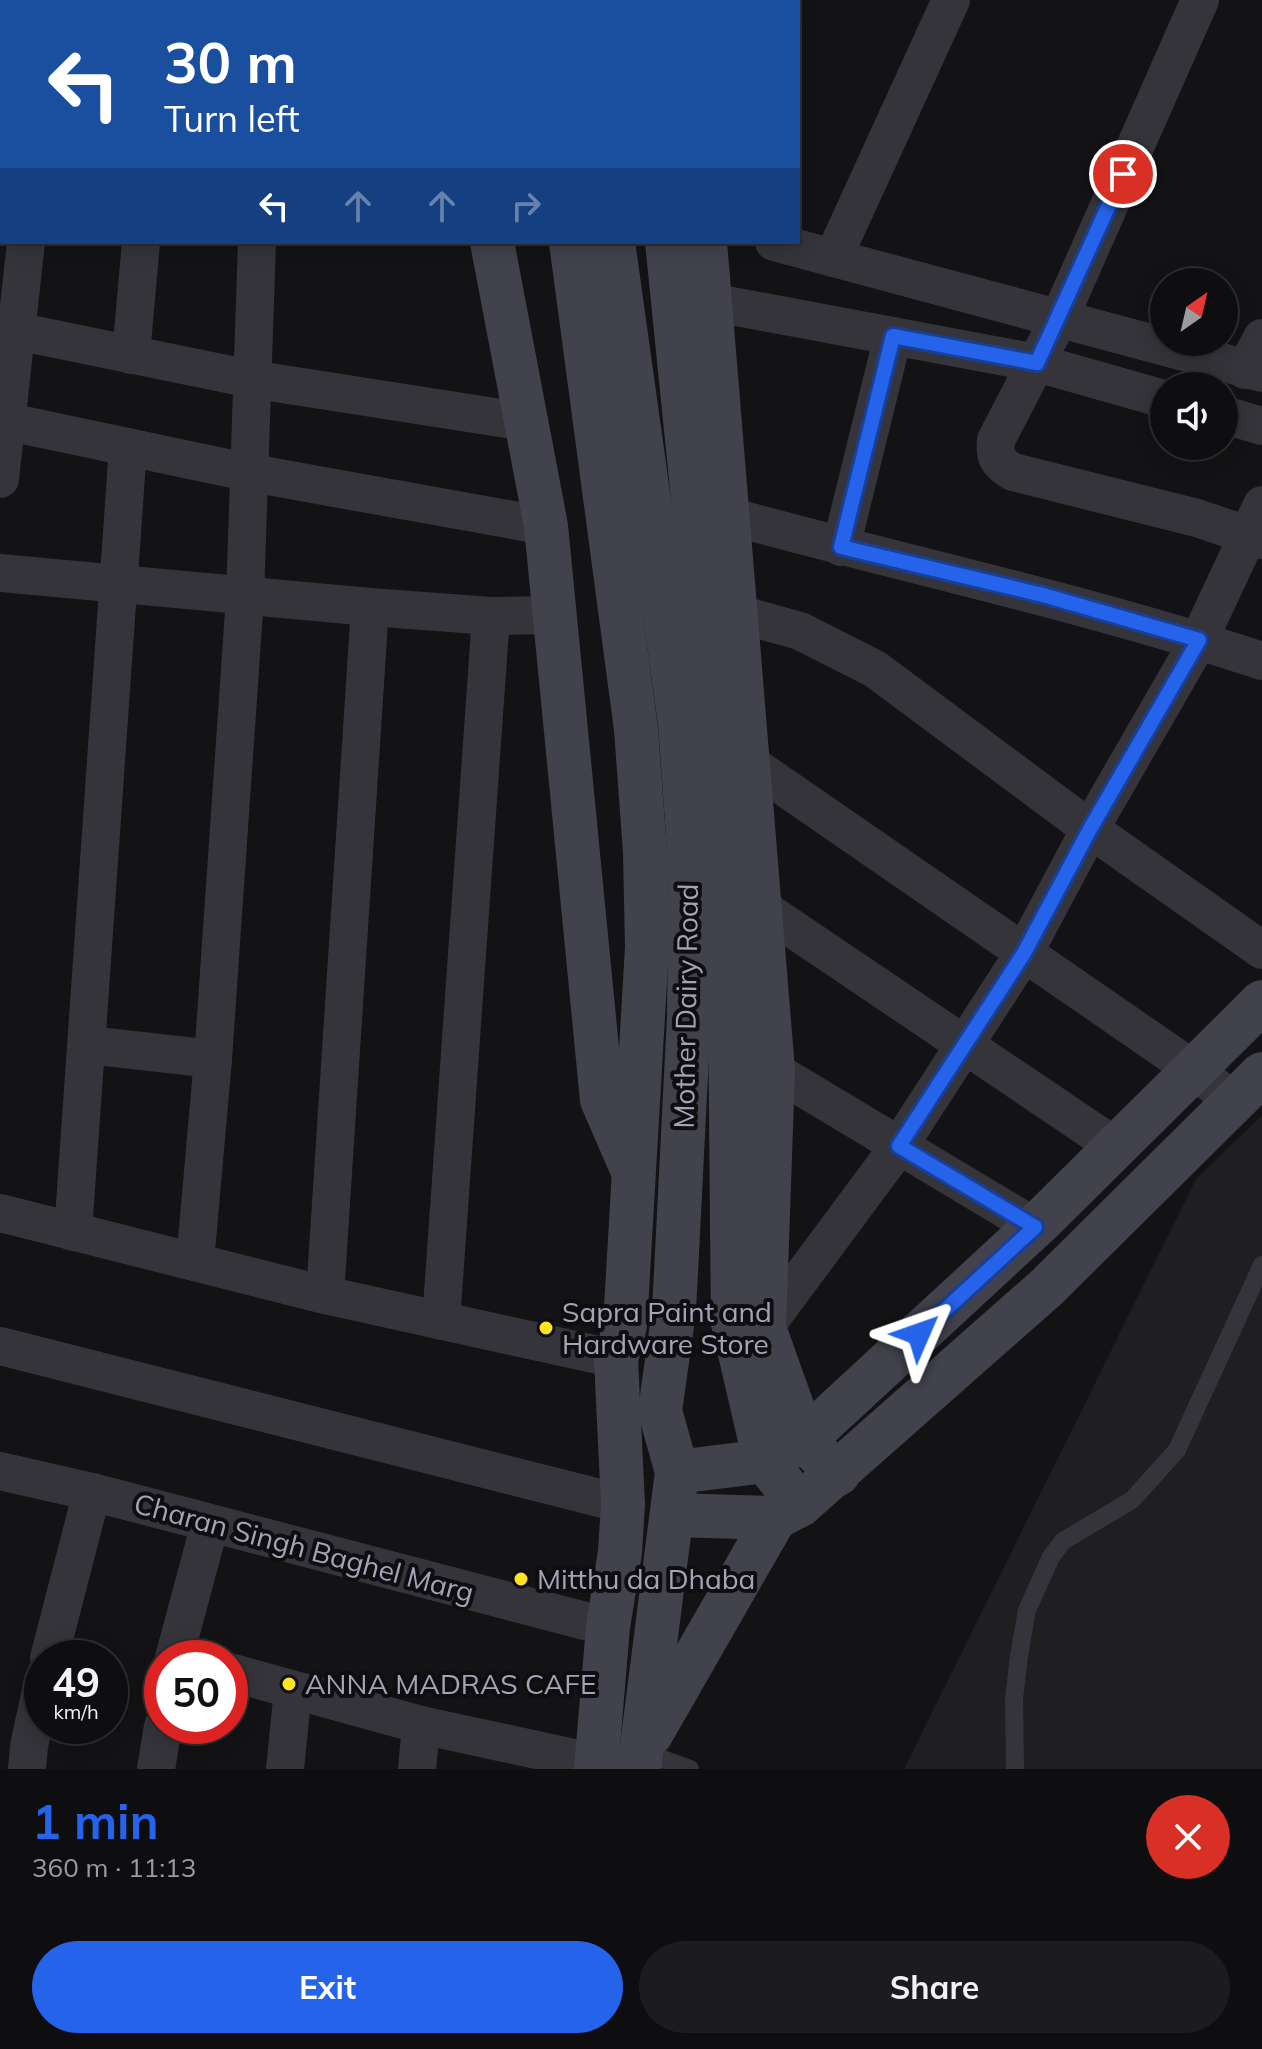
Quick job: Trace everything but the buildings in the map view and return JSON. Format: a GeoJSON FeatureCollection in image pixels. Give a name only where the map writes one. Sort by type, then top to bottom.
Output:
{"type":"FeatureCollection","features":[{"type":"Feature","properties":{"kind":"main road"},"geometry":{"type":"LineString","coordinates":[[492,244],[546,526],[602,1100],[636,1177]]}},
{"type":"Feature","properties":{"kind":"main road","name":"Mother Dairy Road"},"geometry":{"type":"LineString","coordinates":[[571,244],[636,729],[645,852],[647,947],[636,1177],[625,1325],[616,1359],[623,1504],[620,1552],[608,1627],[618,1763]]}},
{"type":"Feature","properties":{"kind":"main road","name":"Mother Dairy Road"},"geometry":{"type":"LineString","coordinates":[[613,244],[680,723],[688,836],[689,992],[674,1311],[660,1411],[677,1472],[672,1515],[618,1763]]}},
{"type":"Feature","properties":{"kind":"main road"},"geometry":{"type":"LineString","coordinates":[[667,244],[711,686],[730,1009],[733,1323],[765,1461],[788,1512]]}},
{"type":"Feature","properties":{"kind":"main road"},"geometry":{"type":"LineString","coordinates":[[705,244],[773,1070],[764,1328],[804,1440],[838,1474]]}},
{"type":"Feature","properties":{"kind":"main road"},"geometry":{"type":"LineString","coordinates":[[677,1472],[765,1461],[804,1440],[1035,1227],[1262,1002]]}},
{"type":"Feature","properties":{"kind":"main road"},"geometry":{"type":"LineString","coordinates":[[618,1763],[788,1512],[838,1474],[1046,1288],[1253,1093]]}},
{"type":"Feature","properties":{"kind":"main road"},"geometry":{"type":"LineString","coordinates":[[672,1515],[788,1512]]}},
{"type":"Feature","properties":{"kind":"street"},"geometry":{"type":"LineString","coordinates":[[833,258],[951,0]]}},
{"type":"Feature","properties":{"kind":"street"},"geometry":{"type":"LineString","coordinates":[[764,1328],[899,1146],[1024,953],[1090,829],[1199,640],[1257,526],[1197,518],[1013,472],[1000,464],[995,454],[996,440],[1059,319],[1200,0]]}},
{"type":"Feature","properties":{"kind":"street"},"geometry":{"type":"LineString","coordinates":[[0,479],[3,420],[26,244]]}},
{"type":"Feature","properties":{"kind":"street"},"geometry":{"type":"LineString","coordinates":[[131,355],[141,244]]}},
{"type":"Feature","properties":{"kind":"street"},"geometry":{"type":"LineString","coordinates":[[195,1262],[213,1059],[245,597],[257,244]]}},
{"type":"Feature","properties":{"kind":"street"},"geometry":{"type":"LineString","coordinates":[[781,244],[1059,319],[1256,360]]}},
{"type":"Feature","properties":{"kind":"street"},"geometry":{"type":"LineString","coordinates":[[710,302],[1037,363],[1150,395]]}},
{"type":"Feature","properties":{"kind":"street"},"geometry":{"type":"LineString","coordinates":[[16,331],[251,379],[526,422]]}},
{"type":"Feature","properties":{"kind":"street"},"geometry":{"type":"LineString","coordinates":[[841,547],[893,336]]}},
{"type":"Feature","properties":{"kind":"street"},"geometry":{"type":"LineString","coordinates":[[1238,419],[1262,426]]}},
{"type":"Feature","properties":{"kind":"street"},"geometry":{"type":"LineString","coordinates":[[3,420],[251,473],[546,526]]}},
{"type":"Feature","properties":{"kind":"street"},"geometry":{"type":"LineString","coordinates":[[73,1232],[128,447]]}},
{"type":"Feature","properties":{"kind":"street"},"geometry":{"type":"LineString","coordinates":[[729,516],[841,547],[1043,595],[1262,661]]}},
{"type":"Feature","properties":{"kind":"street"},"geometry":{"type":"LineString","coordinates":[[0,573],[370,607],[491,616],[554,615]]}},
{"type":"Feature","properties":{"kind":"street"},"geometry":{"type":"LineString","coordinates":[[325,1295],[370,607]]}},
{"type":"Feature","properties":{"kind":"street"},"geometry":{"type":"LineString","coordinates":[[735,613],[800,631],[875,669],[1090,829],[1262,950]]}},
{"type":"Feature","properties":{"kind":"street"},"geometry":{"type":"LineString","coordinates":[[441,1321],[491,616]]}},
{"type":"Feature","properties":{"kind":"street"},"geometry":{"type":"LineString","coordinates":[[748,762],[1194,1070],[1253,1093]]}},
{"type":"Feature","properties":{"kind":"street"},"geometry":{"type":"LineString","coordinates":[[759,906],[1116,1147]]}},
{"type":"Feature","properties":{"kind":"street"},"geometry":{"type":"LineString","coordinates":[[88,1045],[213,1059]]}},
{"type":"Feature","properties":{"kind":"street"},"geometry":{"type":"LineString","coordinates":[[773,1070],[1035,1227]]}},
{"type":"Feature","properties":{"kind":"street"},"geometry":{"type":"LineString","coordinates":[[0,1213],[325,1295],[616,1359]]}},
{"type":"Feature","properties":{"kind":"street"},"geometry":{"type":"LineString","coordinates":[[0,1346],[623,1504]]}},
{"type":"Feature","properties":{"kind":"street","name":"Charan Singh Baghel Marg"},"geometry":{"type":"LineString","coordinates":[[0,1471],[92,1492],[608,1627]]}},
{"type":"Feature","properties":{"kind":"street"},"geometry":{"type":"LineString","coordinates":[[54,1640],[92,1492]]}},
{"type":"Feature","properties":{"kind":"street"},"geometry":{"type":"LineString","coordinates":[[181,1640],[210,1524]]}},
{"type":"Feature","properties":{"kind":"street"},"geometry":{"type":"LineString","coordinates":[[248,1677],[421,1725],[618,1763]]}},
{"type":"Feature","properties":{"kind":"street"},"geometry":{"type":"LineString","coordinates":[[285,1769],[293,1690]]}},
{"type":"Feature","properties":{"kind":"street"},"geometry":{"type":"LineString","coordinates":[[417,1769],[421,1725]]}},
{"type":"Feature","properties":{"kind":"street"},"geometry":{"type":"LineString","coordinates":[[27,1769],[29,1744]]}},
{"type":"Feature","properties":{"kind":"street"},"geometry":{"type":"LineString","coordinates":[[156,1769],[160,1744]]}},
{"type":"Feature","properties":{"kind":"lane"},"geometry":{"type":"LineString","coordinates":[[1015,1769],[1014,1699],[1019,1656],[1027,1610],[1051,1557],[1063,1541],[1132,1500],[1177,1450],[1262,1265]]}},
{"type":"Feature","properties":{"kind":"lane"},"geometry":{"type":"LineString","coordinates":[[618,1763],[690,1769]]}},
{"type":"Feature","properties":{"kind":"shaded area"},"geometry":{"type":"Polygon","coordinates":[[[1262,1115],[1262,1769],[904,1769],[1196,1179],[1262,1115]]]}},
{"type":"Feature","properties":{"kind":"place","name":"Sapra Paint and Hardware Store"},"geometry":{"type":"Point","coordinates":[546,1328]}},
{"type":"Feature","properties":{"kind":"place","name":"Mitthu da Dhaba"},"geometry":{"type":"Point","coordinates":[521,1579]}},
{"type":"Feature","properties":{"kind":"place","name":"ANNA MADRAS CAFE"},"geometry":{"type":"Point","coordinates":[289,1684]}},
{"type":"Feature","properties":{"kind":"route"},"geometry":{"type":"LineString","coordinates":[[919,1334],[1035,1227],[899,1146],[1024,953],[1090,829],[1199,640],[1043,595],[841,547],[893,336],[1037,363],[1123,174]]}}]}
